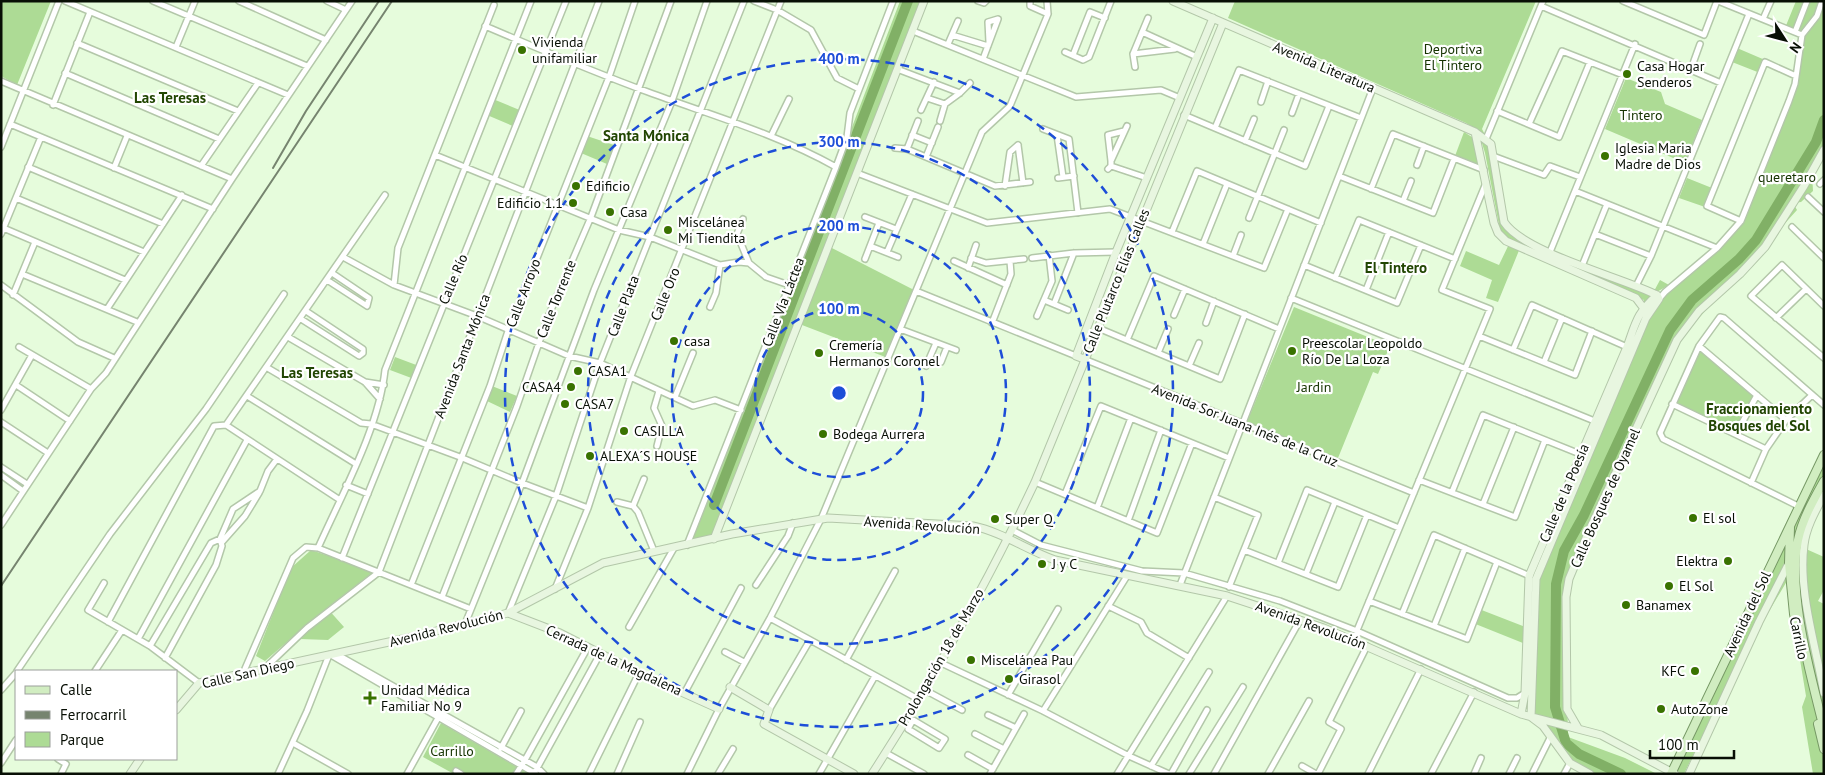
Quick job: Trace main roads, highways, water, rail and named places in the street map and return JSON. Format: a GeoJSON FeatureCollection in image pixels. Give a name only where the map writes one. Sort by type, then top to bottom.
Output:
{"type":"FeatureCollection","features":[{"type":"Feature","properties":{"kind":"main road","name":"Avenida del Sol"},"geometry":{"type":"LineString","coordinates":[[1672,773],[1824,455]]}},
{"type":"Feature","properties":{"kind":"main road"},"geometry":{"type":"LineString","coordinates":[[1824,480],[1821,493],[1798,539],[1796,558],[1797,594],[1806,654],[1824,729]]}},
{"type":"Feature","properties":{"kind":"main road","name":"Carrillo"},"geometry":{"type":"LineString","coordinates":[[1790,525],[1789,563],[1797,633],[1824,749]]}},
{"type":"Feature","properties":{"kind":"waterway"},"geometry":{"type":"LineString","coordinates":[[714,505],[908,1]]}},
{"type":"Feature","properties":{"kind":"waterway"},"geometry":{"type":"LineString","coordinates":[[1621,774],[1579,754],[1566,743],[1555,707],[1556,584],[1564,551],[1584,515],[1670,330],[1692,300],[1739,259],[1756,240],[1816,142],[1824,120]]}},
{"type":"Feature","properties":{"kind":"railway"},"geometry":{"type":"LineString","coordinates":[[273,168],[306,111],[379,1]]}},
{"type":"Feature","properties":{"kind":"railway"},"geometry":{"type":"LineString","coordinates":[[1,586],[392,1]]}},
{"type":"Feature","properties":{"kind":"place","name":"Vivienda unifamiliar"},"geometry":{"type":"Point","coordinates":[522,50]}},
{"type":"Feature","properties":{"kind":"place","name":"Casa Hogar Senderos"},"geometry":{"type":"Point","coordinates":[1627,74]}},
{"type":"Feature","properties":{"kind":"place","name":"Iglesia Maria Madre de Dios"},"geometry":{"type":"Point","coordinates":[1605,156]}},
{"type":"Feature","properties":{"kind":"place","name":"Edificio"},"geometry":{"type":"Point","coordinates":[576,186]}},
{"type":"Feature","properties":{"kind":"place","name":"Edificio 1.1"},"geometry":{"type":"Point","coordinates":[573,203]}},
{"type":"Feature","properties":{"kind":"place","name":"Casa"},"geometry":{"type":"Point","coordinates":[610,212]}},
{"type":"Feature","properties":{"kind":"place","name":"Miscelánea Mi Tiendita"},"geometry":{"type":"Point","coordinates":[668,230]}},
{"type":"Feature","properties":{"kind":"place","name":"casa"},"geometry":{"type":"Point","coordinates":[674,341]}},
{"type":"Feature","properties":{"kind":"place","name":"Preescolar Leopoldo Río De La Loza"},"geometry":{"type":"Point","coordinates":[1292,351]}},
{"type":"Feature","properties":{"kind":"place","name":"Cremería Hermanos Coronel"},"geometry":{"type":"Point","coordinates":[819,353]}},
{"type":"Feature","properties":{"kind":"place","name":"CASA1"},"geometry":{"type":"Point","coordinates":[578,371]}},
{"type":"Feature","properties":{"kind":"place","name":"CASA4"},"geometry":{"type":"Point","coordinates":[571,387]}},
{"type":"Feature","properties":{"kind":"place","name":"CASA7"},"geometry":{"type":"Point","coordinates":[565,404]}},
{"type":"Feature","properties":{"kind":"place","name":"CASILLA"},"geometry":{"type":"Point","coordinates":[624,431]}},
{"type":"Feature","properties":{"kind":"place","name":"Bodega Aurrera"},"geometry":{"type":"Point","coordinates":[823,434]}},
{"type":"Feature","properties":{"kind":"place","name":"ALEXA´S HOUSE"},"geometry":{"type":"Point","coordinates":[590,456]}},
{"type":"Feature","properties":{"kind":"place","name":"El sol"},"geometry":{"type":"Point","coordinates":[1693,518]}},
{"type":"Feature","properties":{"kind":"place","name":"Super Q"},"geometry":{"type":"Point","coordinates":[995,519]}},
{"type":"Feature","properties":{"kind":"place","name":"Elektra"},"geometry":{"type":"Point","coordinates":[1728,561]}},
{"type":"Feature","properties":{"kind":"place","name":"J y C"},"geometry":{"type":"Point","coordinates":[1042,564]}},
{"type":"Feature","properties":{"kind":"place","name":"El Sol"},"geometry":{"type":"Point","coordinates":[1669,586]}},
{"type":"Feature","properties":{"kind":"place","name":"Banamex"},"geometry":{"type":"Point","coordinates":[1626,605]}},
{"type":"Feature","properties":{"kind":"place","name":"Miscelánea Pau"},"geometry":{"type":"Point","coordinates":[971,660]}},
{"type":"Feature","properties":{"kind":"place","name":"KFC"},"geometry":{"type":"Point","coordinates":[1695,671]}},
{"type":"Feature","properties":{"kind":"place","name":"Girasol"},"geometry":{"type":"Point","coordinates":[1009,679]}},
{"type":"Feature","properties":{"kind":"place","name":"Unidad Médica Familiar No 9"},"geometry":{"type":"Point","coordinates":[370,698]}},
{"type":"Feature","properties":{"kind":"place","name":"AutoZone"},"geometry":{"type":"Point","coordinates":[1661,709]}},
{"type":"Feature","properties":{"kind":"district","name":"Las Teresas"},"geometry":{"type":"Point","coordinates":[170,97]}},
{"type":"Feature","properties":{"kind":"district","name":"Santa Mónica"},"geometry":{"type":"Point","coordinates":[646,135]}},
{"type":"Feature","properties":{"kind":"district","name":"El Tintero"},"geometry":{"type":"Point","coordinates":[1396,267]}},
{"type":"Feature","properties":{"kind":"district","name":"Las Teresas"},"geometry":{"type":"Point","coordinates":[317,372]}},
{"type":"Feature","properties":{"kind":"district","name":"Fraccionamiento Bosques del Sol"},"geometry":{"type":"Point","coordinates":[1759,416]}},
{"type":"Feature","properties":{"kind":"park label","name":"Deportiva El Tintero"},"geometry":{"type":"Point","coordinates":[1453,58]}},
{"type":"Feature","properties":{"kind":"park label","name":"Tintero"},"geometry":{"type":"Point","coordinates":[1641,115]}},
{"type":"Feature","properties":{"kind":"park label","name":"queretaro"},"geometry":{"type":"Point","coordinates":[1787,177]}},
{"type":"Feature","properties":{"kind":"park label","name":"Jardin"},"geometry":{"type":"Point","coordinates":[1314,387]}}]}
